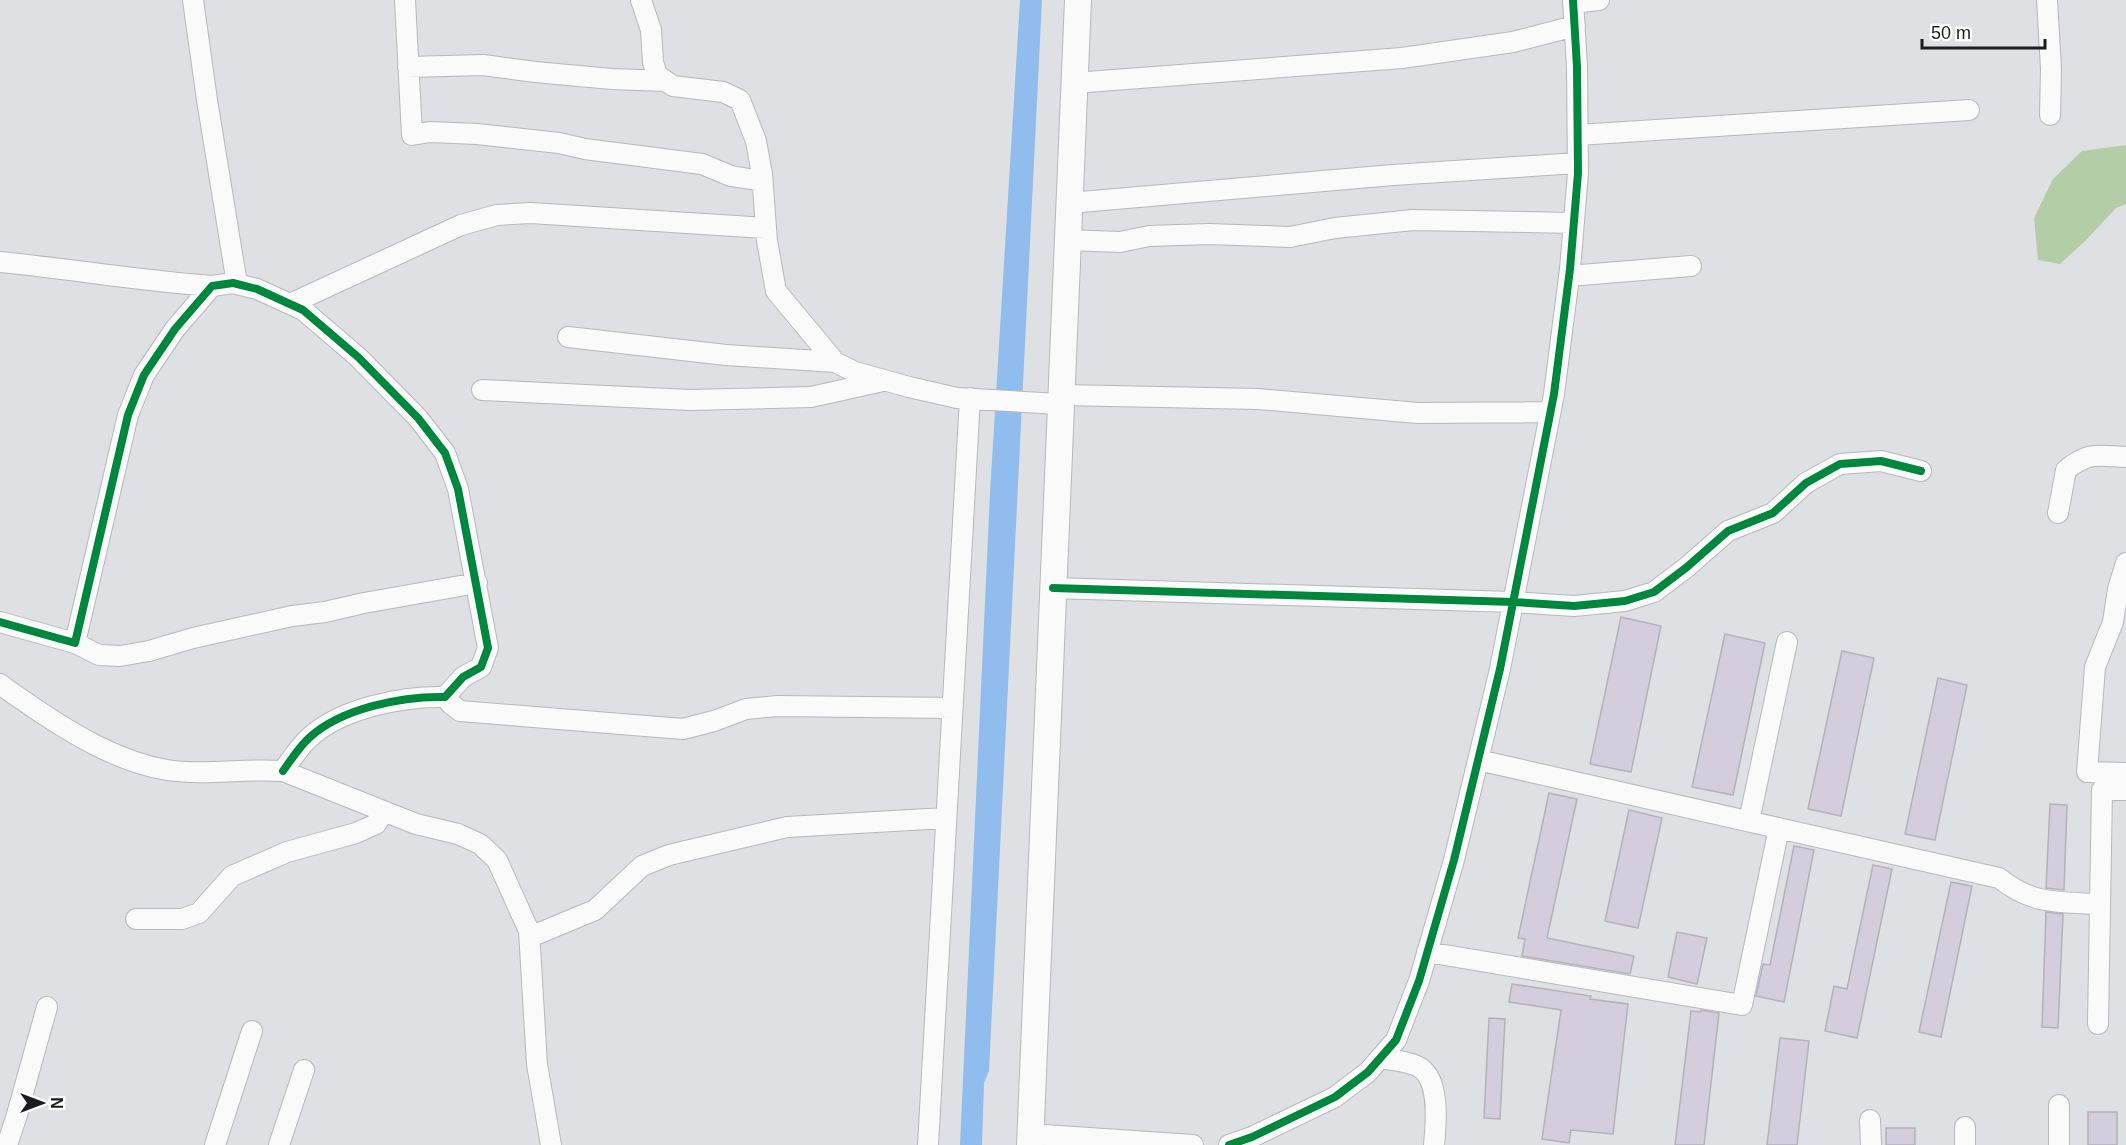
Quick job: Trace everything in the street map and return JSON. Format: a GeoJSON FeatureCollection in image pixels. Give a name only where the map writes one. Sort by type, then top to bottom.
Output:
{"type":"FeatureCollection","features":[{"type":"Feature","properties":{"kind":"main road"},"geometry":{"type":"LineString","coordinates":[[1030,1139],[1078,0]]}},
{"type":"Feature","properties":{"kind":"street"},"geometry":{"type":"LineString","coordinates":[[193,0],[237,284]]}},
{"type":"Feature","properties":{"kind":"street"},"geometry":{"type":"LineString","coordinates":[[405,0],[412,135],[430,132],[477,134],[559,143],[585,149],[702,164],[731,176],[762,181]]}},
{"type":"Feature","properties":{"kind":"street"},"geometry":{"type":"LineString","coordinates":[[641,0],[651,30],[653,62],[657,75],[673,86],[723,92],[740,100],[756,141],[776,291],[835,362]]}},
{"type":"Feature","properties":{"kind":"street"},"geometry":{"type":"LineString","coordinates":[[1229,1145],[1252,1137],[1335,1097],[1368,1072],[1396,1040],[1419,981],[1454,860],[1500,669],[1550,412],[1569,276],[1578,163],[1578,67],[1573,1],[1599,0]]}},
{"type":"Feature","properties":{"kind":"street"},"geometry":{"type":"LineString","coordinates":[[2047,0],[2051,69],[2050,115]]}},
{"type":"Feature","properties":{"kind":"street"},"geometry":{"type":"LineString","coordinates":[[1074,83],[1402,58],[1513,42],[1575,26]]}},
{"type":"Feature","properties":{"kind":"street"},"geometry":{"type":"LineString","coordinates":[[408,67],[483,65],[612,80],[666,81]]}},
{"type":"Feature","properties":{"kind":"street"},"geometry":{"type":"LineString","coordinates":[[1578,135],[1969,110]]}},
{"type":"Feature","properties":{"kind":"street"},"geometry":{"type":"LineString","coordinates":[[1069,203],[1359,177],[1578,163]]}},
{"type":"Feature","properties":{"kind":"street"},"geometry":{"type":"LineString","coordinates":[[290,304],[461,225],[496,214],[531,213],[766,228]]}},
{"type":"Feature","properties":{"kind":"street"},"geometry":{"type":"LineString","coordinates":[[1067,240],[1120,242],[1149,236],[1209,234],[1290,237],[1335,228],[1413,220],[1574,223]]}},
{"type":"Feature","properties":{"kind":"street"},"geometry":{"type":"LineString","coordinates":[[0,262],[153,282],[212,286],[233,283],[257,289],[303,310],[358,357],[418,418],[445,453],[458,489],[488,648],[481,667],[463,676],[445,697]]}},
{"type":"Feature","properties":{"kind":"street"},"geometry":{"type":"LineString","coordinates":[[1569,276],[1691,266]]}},
{"type":"Feature","properties":{"kind":"street"},"geometry":{"type":"LineString","coordinates":[[75,643],[132,405],[144,375],[175,329],[212,286]]}},
{"type":"Feature","properties":{"kind":"street"},"geometry":{"type":"LineString","coordinates":[[568,337],[726,355],[835,362],[855,372],[957,398],[1258,399],[1418,413],[1550,412]]}},
{"type":"Feature","properties":{"kind":"street"},"geometry":{"type":"LineString","coordinates":[[482,390],[690,400],[812,397],[886,381]]}},
{"type":"Feature","properties":{"kind":"street"},"geometry":{"type":"LineString","coordinates":[[928,1145],[970,398]]}},
{"type":"Feature","properties":{"kind":"street"},"geometry":{"type":"LineString","coordinates":[[2058,513],[2066,470],[2080,459],[2096,455],[2126,457]]}},
{"type":"Feature","properties":{"kind":"street"},"geometry":{"type":"LineString","coordinates":[[1053,588],[1513,602],[1574,606],[1626,601],[1654,592],[1728,531],[1773,513],[1806,483],[1840,464],[1881,460],[1921,471]]}},
{"type":"Feature","properties":{"kind":"street"},"geometry":{"type":"LineString","coordinates":[[2126,563],[2118,589],[2113,622],[2095,667],[2087,772],[2126,773]]}},
{"type":"Feature","properties":{"kind":"street"},"geometry":{"type":"LineString","coordinates":[[0,622],[75,643],[99,655],[120,656],[292,616],[325,612],[477,583]]}},
{"type":"Feature","properties":{"kind":"street"},"geometry":{"type":"LineString","coordinates":[[1749,821],[1787,642]]}},
{"type":"Feature","properties":{"kind":"street"},"geometry":{"type":"LineString","coordinates":[[0,684],[67,730],[125,759],[167,770],[219,773],[283,771],[416,824],[458,834],[480,844],[497,860],[529,931],[537,1064],[550,1145]]}},
{"type":"Feature","properties":{"kind":"street"},"geometry":{"type":"LineString","coordinates":[[283,771],[309,738],[336,719],[370,706],[433,696],[445,697],[460,711],[683,729],[714,722],[746,709],[778,706],[952,708]]}},
{"type":"Feature","properties":{"kind":"street"},"geometry":{"type":"LineString","coordinates":[[1478,760],[1999,878],[2019,893],[2035,899],[2100,904]]}},
{"type":"Feature","properties":{"kind":"street"},"geometry":{"type":"LineString","coordinates":[[2098,1024],[2102,790],[2126,790]]}},
{"type":"Feature","properties":{"kind":"street"},"geometry":{"type":"LineString","coordinates":[[136,919],[182,919],[199,913],[232,876],[287,852],[356,833],[376,824],[384,811]]}},
{"type":"Feature","properties":{"kind":"street"},"geometry":{"type":"LineString","coordinates":[[530,937],[595,910],[642,866],[669,855],[787,827],[946,818]]}},
{"type":"Feature","properties":{"kind":"street"},"geometry":{"type":"LineString","coordinates":[[1427,952],[1742,1005],[1779,828]]}},
{"type":"Feature","properties":{"kind":"street"},"geometry":{"type":"LineString","coordinates":[[7,1145],[47,1007]]}},
{"type":"Feature","properties":{"kind":"street"},"geometry":{"type":"LineString","coordinates":[[215,1145],[252,1031]]}},
{"type":"Feature","properties":{"kind":"street"},"geometry":{"type":"LineString","coordinates":[[1380,1058],[1419,1066],[1429,1076],[1435,1096],[1434,1145]]}},
{"type":"Feature","properties":{"kind":"street"},"geometry":{"type":"LineString","coordinates":[[279,1145],[304,1070]]}},
{"type":"Feature","properties":{"kind":"street"},"geometry":{"type":"LineString","coordinates":[[2059,1105],[2059,1145]]}},
{"type":"Feature","properties":{"kind":"street"},"geometry":{"type":"LineString","coordinates":[[1870,1120],[1871,1145]]}},
{"type":"Feature","properties":{"kind":"street"},"geometry":{"type":"LineString","coordinates":[[1030,1139],[1193,1145]]}},
{"type":"Feature","properties":{"kind":"green space"},"geometry":{"type":"Polygon","coordinates":[[[2126,145],[2126,204],[2116,208],[2060,264],[2038,260],[2034,218],[2053,179],[2082,151],[2126,145]]]}},
{"type":"Feature","properties":{"kind":"water"},"geometry":{"type":"Polygon","coordinates":[[[1020,0],[1042,0],[989,1071],[984,1083],[982,1145],[960,1145],[990,493],[1020,0]]]}},
{"type":"Feature","properties":{"kind":"building"},"geometry":{"type":"Polygon","coordinates":[[[1621,617],[1661,626],[1631,772],[1590,764],[1621,617]]]}},
{"type":"Feature","properties":{"kind":"building"},"geometry":{"type":"Polygon","coordinates":[[[1725,634],[1765,643],[1733,795],[1692,787],[1725,634]]]}},
{"type":"Feature","properties":{"kind":"building"},"geometry":{"type":"Polygon","coordinates":[[[1842,651],[1874,658],[1841,816],[1808,809],[1842,651]]]}},
{"type":"Feature","properties":{"kind":"building"},"geometry":{"type":"Polygon","coordinates":[[[1938,678],[1967,685],[1935,840],[1905,834],[1938,678]]]}},
{"type":"Feature","properties":{"kind":"building"},"geometry":{"type":"Polygon","coordinates":[[[1549,793],[1577,799],[1547,938],[1634,956],[1630,974],[1522,956],[1525,939],[1518,938],[1549,793]]]}},
{"type":"Feature","properties":{"kind":"building"},"geometry":{"type":"Polygon","coordinates":[[[2050,804],[2067,805],[2064,890],[2046,888],[2050,804]]]}},
{"type":"Feature","properties":{"kind":"building"},"geometry":{"type":"Polygon","coordinates":[[[1629,810],[1662,818],[1638,928],[1605,921],[1629,810]]]}},
{"type":"Feature","properties":{"kind":"building"},"geometry":{"type":"Polygon","coordinates":[[[1794,846],[1814,850],[1784,1002],[1756,996],[1763,964],[1770,965],[1794,846]]]}},
{"type":"Feature","properties":{"kind":"building"},"geometry":{"type":"Polygon","coordinates":[[[1873,865],[1892,869],[1857,1038],[1825,1031],[1834,986],[1847,989],[1873,865]]]}},
{"type":"Feature","properties":{"kind":"building"},"geometry":{"type":"Polygon","coordinates":[[[1951,882],[1972,886],[1941,1037],[1919,1032],[1951,882]]]}},
{"type":"Feature","properties":{"kind":"building"},"geometry":{"type":"Polygon","coordinates":[[[2046,912],[2063,914],[2058,1028],[2042,1027],[2046,912]]]}},
{"type":"Feature","properties":{"kind":"building"},"geometry":{"type":"Polygon","coordinates":[[[1677,932],[1707,938],[1697,984],[1668,977],[1677,932]]]}},
{"type":"Feature","properties":{"kind":"building"},"geometry":{"type":"Polygon","coordinates":[[[1512,984],[1628,1004],[1613,1134],[1571,1130],[1569,1143],[1542,1139],[1561,1010],[1509,1002],[1512,984]]]}},
{"type":"Feature","properties":{"kind":"building"},"geometry":{"type":"Polygon","coordinates":[[[1701,1010],[1719,1013],[1704,1145],[1675,1145],[1691,1011],[1701,1012],[1701,1010]]]}},
{"type":"Feature","properties":{"kind":"building"},"geometry":{"type":"Polygon","coordinates":[[[1489,1018],[1505,1019],[1500,1119],[1484,1118],[1489,1018]]]}},
{"type":"Feature","properties":{"kind":"building"},"geometry":{"type":"Polygon","coordinates":[[[1780,1038],[1809,1041],[1797,1145],[1767,1145],[1780,1038]]]}},
{"type":"Feature","properties":{"kind":"building"},"geometry":{"type":"Polygon","coordinates":[[[2088,1112],[2117,1112],[2117,1145],[2088,1145],[2088,1112]]]}},
{"type":"Feature","properties":{"kind":"building"},"geometry":{"type":"Polygon","coordinates":[[[1886,1128],[1915,1128],[1915,1145],[1886,1145],[1886,1128]]]}},
{"type":"Feature","properties":{"kind":"cycle path"},"geometry":{"type":"LineString","coordinates":[[1229,1145],[1252,1137],[1335,1097],[1368,1072],[1396,1040],[1419,981],[1454,860],[1500,669],[1554,394],[1570,269],[1578,173],[1577,67],[1573,0]]}},
{"type":"Feature","properties":{"kind":"cycle path"},"geometry":{"type":"LineString","coordinates":[[0,622],[75,643],[128,415],[144,375],[175,329],[212,286],[233,283],[257,289],[303,310],[358,357],[418,418],[445,453],[458,489],[488,648],[481,667],[463,677],[445,697],[392,702],[373,706],[338,719],[309,738],[298,749],[283,771]]}},
{"type":"Feature","properties":{"kind":"cycle path"},"geometry":{"type":"LineString","coordinates":[[1053,588],[1513,602],[1574,606],[1625,601],[1654,592],[1728,531],[1773,513],[1806,483],[1840,464],[1881,461],[1921,471]]}}]}
